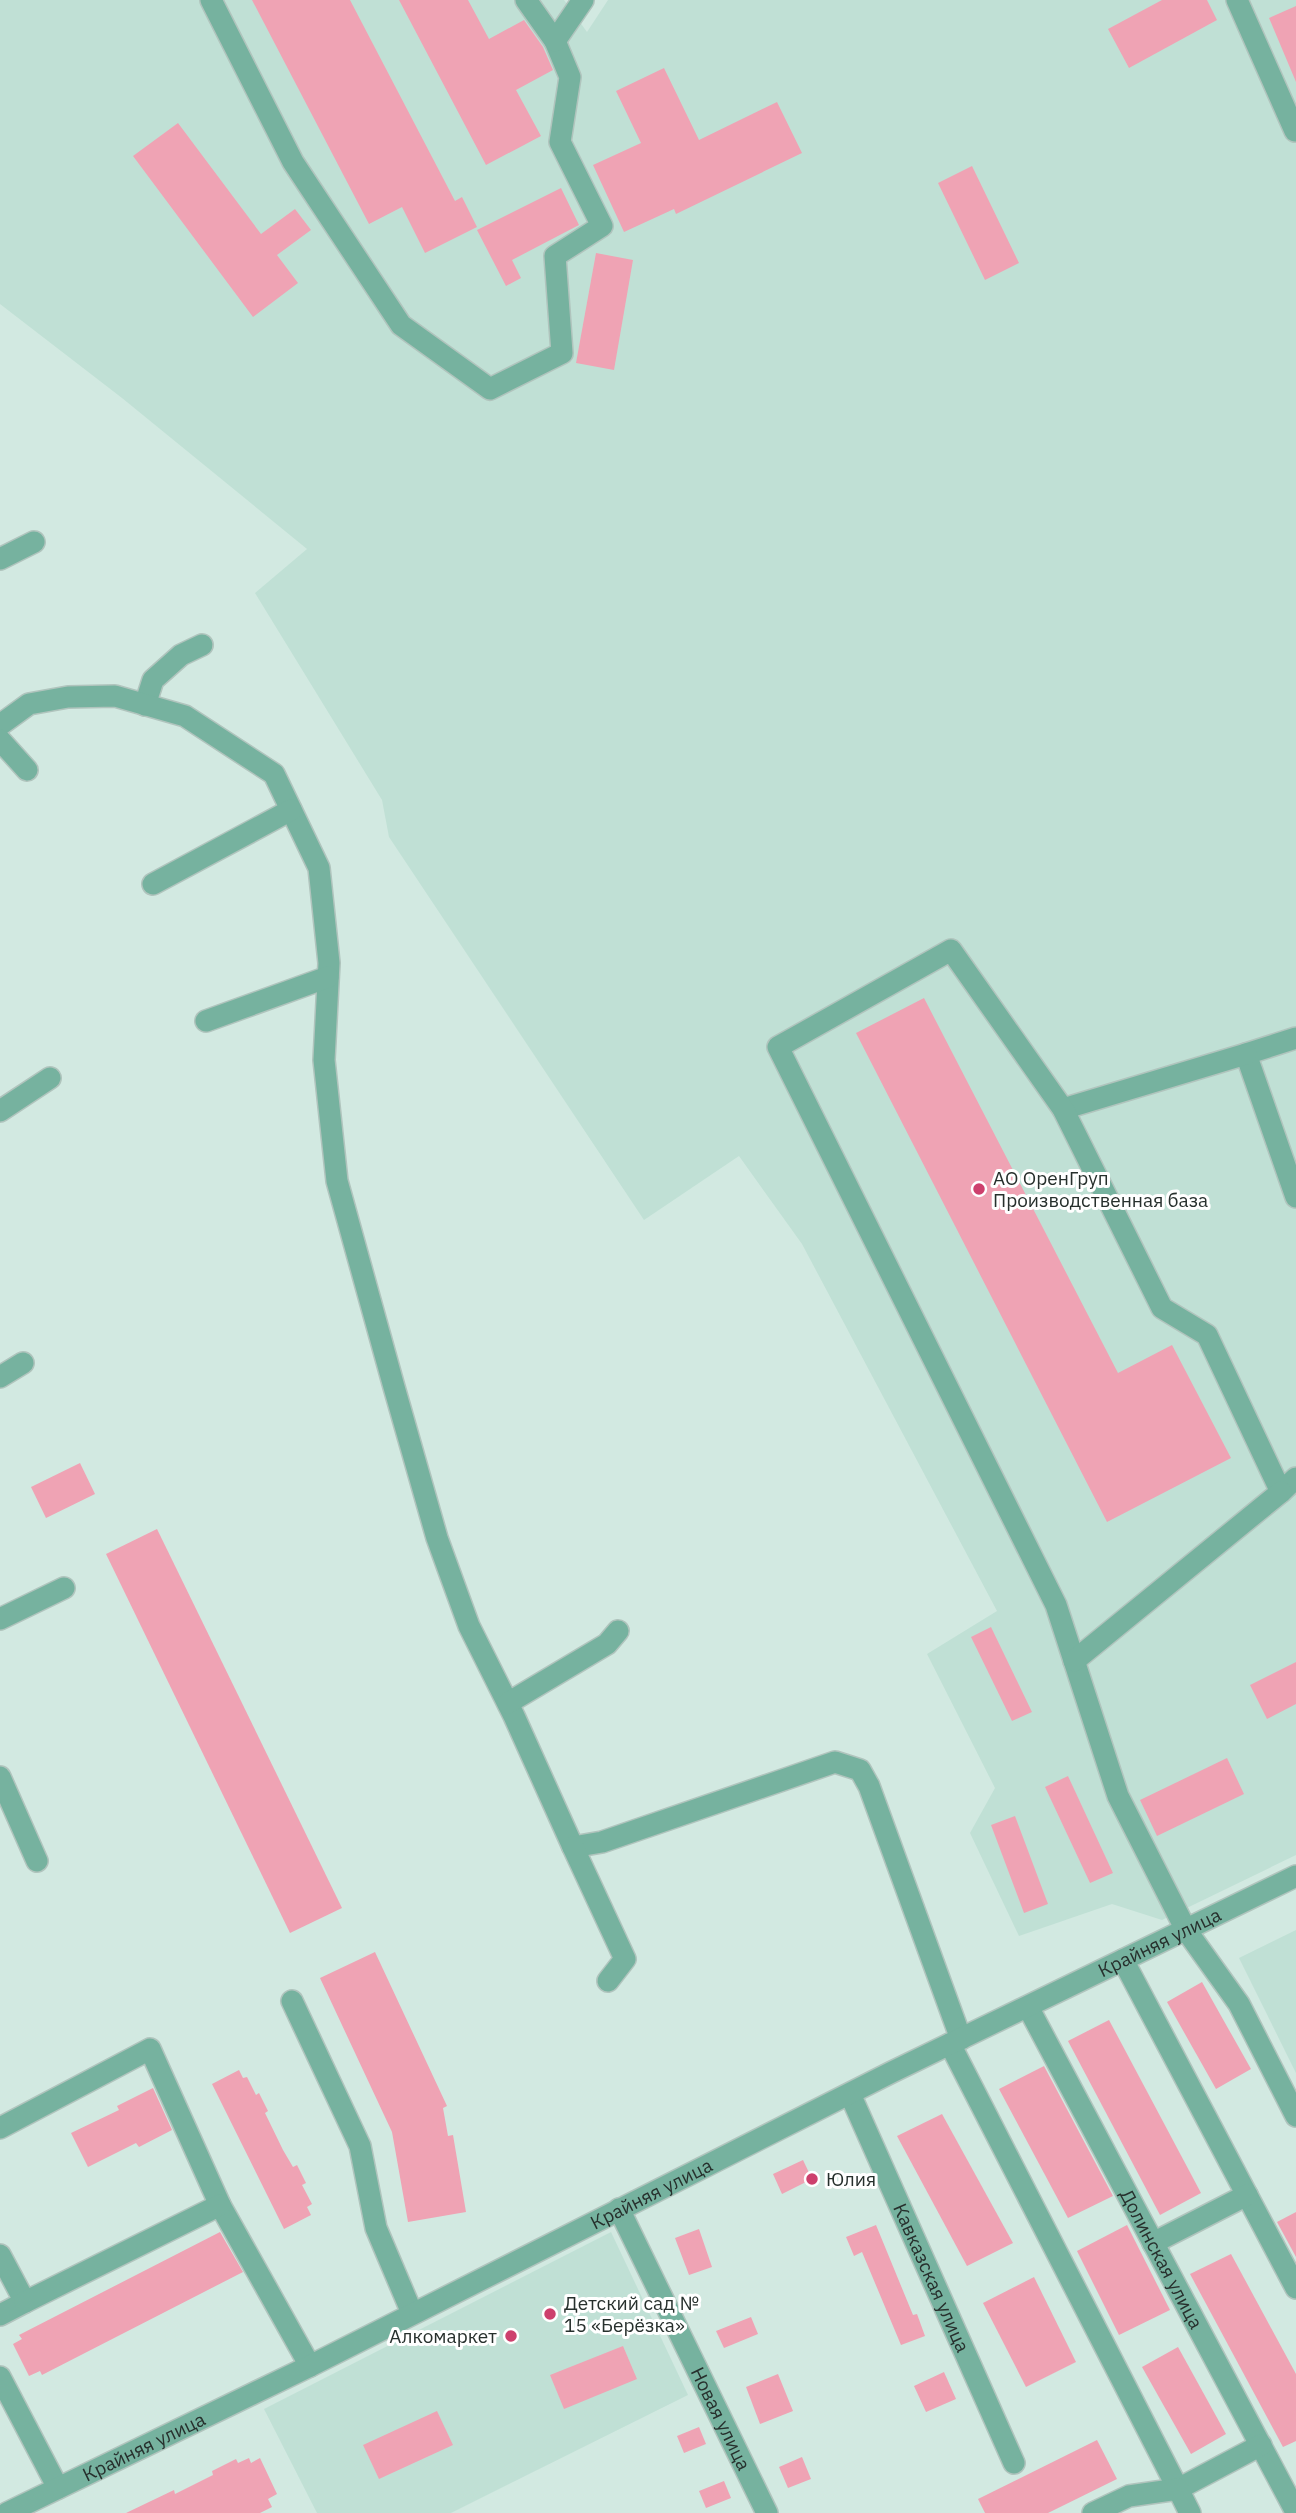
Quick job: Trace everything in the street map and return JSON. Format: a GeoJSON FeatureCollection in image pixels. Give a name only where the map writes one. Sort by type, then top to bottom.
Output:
{"type":"FeatureCollection","features":[{"type":"Feature","properties":{"kind":"street"},"geometry":{"type":"LineString","coordinates":[[211,0],[293,162],[401,325],[490,389],[562,352],[555,256],[602,226],[560,142],[570,77],[555,41],[526,0]]}},
{"type":"Feature","properties":{"kind":"street"},"geometry":{"type":"LineString","coordinates":[[1237,0],[1295,131]]}},
{"type":"Feature","properties":{"kind":"street"},"geometry":{"type":"LineString","coordinates":[[555,41],[582,1]]}},
{"type":"Feature","properties":{"kind":"street"},"geometry":{"type":"LineString","coordinates":[[0,559],[34,542]]}},
{"type":"Feature","properties":{"kind":"street"},"geometry":{"type":"LineString","coordinates":[[145,705],[153,680],[181,655],[202,645]]}},
{"type":"Feature","properties":{"kind":"street"},"geometry":{"type":"LineString","coordinates":[[0,725],[29,704],[68,697],[115,696],[185,716],[274,774],[318,868],[329,963],[324,1060],[337,1181],[437,1538],[469,1626],[508,1703],[625,1959],[608,1981]]}},
{"type":"Feature","properties":{"kind":"street"},"geometry":{"type":"LineString","coordinates":[[0,740],[27,770]]}},
{"type":"Feature","properties":{"kind":"street"},"geometry":{"type":"LineString","coordinates":[[153,884],[291,810]]}},
{"type":"Feature","properties":{"kind":"street"},"geometry":{"type":"LineString","coordinates":[[1074,1661],[1289,1485],[1206,1335],[1162,1308],[1063,1109],[951,950],[778,1046],[1056,1605],[1074,1661],[1118,1796],[1186,1930],[1239,2004],[1296,2116]]}},
{"type":"Feature","properties":{"kind":"street"},"geometry":{"type":"LineString","coordinates":[[206,1021],[328,977]]}},
{"type":"Feature","properties":{"kind":"street"},"geometry":{"type":"LineString","coordinates":[[1063,1109],[1296,1038]]}},
{"type":"Feature","properties":{"kind":"street"},"geometry":{"type":"LineString","coordinates":[[1246,1054],[1296,1197]]}},
{"type":"Feature","properties":{"kind":"street"},"geometry":{"type":"LineString","coordinates":[[0,1111],[50,1078]]}},
{"type":"Feature","properties":{"kind":"street"},"geometry":{"type":"LineString","coordinates":[[0,1377],[23,1363]]}},
{"type":"Feature","properties":{"kind":"street"},"geometry":{"type":"LineString","coordinates":[[0,1619],[64,1588]]}},
{"type":"Feature","properties":{"kind":"street"},"geometry":{"type":"LineString","coordinates":[[508,1703],[607,1644],[618,1631]]}},
{"type":"Feature","properties":{"kind":"street"},"geometry":{"type":"LineString","coordinates":[[573,1847],[602,1842],[835,1762],[860,1770],[869,1786],[956,2042],[1190,2513]]}},
{"type":"Feature","properties":{"kind":"street"},"geometry":{"type":"LineString","coordinates":[[0,1777],[37,1861]]}},
{"type":"Feature","properties":{"kind":"street","name":"Крайняя улица"},"geometry":{"type":"LineString","coordinates":[[7,2513],[310,2366],[850,2094],[1296,1876]]}},
{"type":"Feature","properties":{"kind":"street"},"geometry":{"type":"LineString","coordinates":[[1123,1960],[1296,2288]]}},
{"type":"Feature","properties":{"kind":"street"},"geometry":{"type":"LineString","coordinates":[[292,2001],[360,2146],[376,2228],[412,2313]]}},
{"type":"Feature","properties":{"kind":"street","name":"Долинская улица"},"geometry":{"type":"LineString","coordinates":[[1028,2007],[1261,2445],[1289,2482],[1296,2512]]}},
{"type":"Feature","properties":{"kind":"street"},"geometry":{"type":"LineString","coordinates":[[0,2128],[150,2049],[220,2205],[310,2366]]}},
{"type":"Feature","properties":{"kind":"street","name":"Кавказская улица"},"geometry":{"type":"LineString","coordinates":[[850,2094],[1014,2463]]}},
{"type":"Feature","properties":{"kind":"street"},"geometry":{"type":"LineString","coordinates":[[1153,2242],[1247,2195]]}},
{"type":"Feature","properties":{"kind":"street"},"geometry":{"type":"LineString","coordinates":[[0,2315],[220,2205]]}},
{"type":"Feature","properties":{"kind":"street","name":"Новая улица"},"geometry":{"type":"LineString","coordinates":[[620,2209],[767,2513]]}},
{"type":"Feature","properties":{"kind":"street"},"geometry":{"type":"LineString","coordinates":[[0,2255],[25,2302]]}},
{"type":"Feature","properties":{"kind":"street"},"geometry":{"type":"LineString","coordinates":[[0,2377],[58,2488]]}},
{"type":"Feature","properties":{"kind":"street"},"geometry":{"type":"LineString","coordinates":[[1093,2513],[1129,2496],[1178,2489],[1261,2445]]}},
{"type":"Feature","properties":{"kind":"shaded area"},"geometry":{"type":"Polygon","coordinates":[[[0,0],[564,0],[587,32],[608,0],[1296,0],[1296,1855],[1162,1920],[1112,1904],[1019,1936],[970,1833],[995,1788],[927,1654],[997,1611],[802,1244],[739,1156],[644,1220],[389,837],[382,800],[255,593],[307,549],[122,398],[0,304],[0,0]]]}},
{"type":"Feature","properties":{"kind":"shaded area"},"geometry":{"type":"Polygon","coordinates":[[[1296,1930],[1296,2073],[1239,1958],[1296,1930]]]}},
{"type":"Feature","properties":{"kind":"shaded area","name":"Детский сад № 15 «Берёзка»"},"geometry":{"type":"Polygon","coordinates":[[[611,2232],[688,2395],[451,2513],[317,2513],[264,2409],[611,2232]]]}},
{"type":"Feature","properties":{"kind":"building"},"geometry":{"type":"Polygon","coordinates":[[[252,0],[350,0],[455,201],[462,197],[477,227],[425,253],[402,207],[369,224],[252,0]]]}},
{"type":"Feature","properties":{"kind":"building"},"geometry":{"type":"Polygon","coordinates":[[[399,0],[468,0],[489,39],[524,20],[543,47],[553,70],[516,90],[541,136],[486,165],[399,0]]]}},
{"type":"Feature","properties":{"kind":"building"},"geometry":{"type":"Polygon","coordinates":[[[1162,0],[1207,0],[1217,20],[1129,68],[1108,29],[1162,0]]]}},
{"type":"Feature","properties":{"kind":"building"},"geometry":{"type":"Polygon","coordinates":[[[1296,6],[1296,82],[1269,18],[1296,6]]]}},
{"type":"Feature","properties":{"kind":"building"},"geometry":{"type":"Polygon","coordinates":[[[664,68],[699,140],[777,102],[802,153],[676,214],[674,209],[624,232],[593,165],[641,143],[616,91],[664,68]]]}},
{"type":"Feature","properties":{"kind":"building"},"geometry":{"type":"Polygon","coordinates":[[[178,123],[261,234],[295,209],[311,230],[277,255],[298,283],[253,317],[133,156],[178,123]]]}},
{"type":"Feature","properties":{"kind":"building"},"geometry":{"type":"Polygon","coordinates":[[[972,166],[1019,263],[985,280],[938,183],[972,166]]]}},
{"type":"Feature","properties":{"kind":"building"},"geometry":{"type":"Polygon","coordinates":[[[561,188],[579,225],[512,260],[521,278],[506,286],[477,230],[561,188]]]}},
{"type":"Feature","properties":{"kind":"building"},"geometry":{"type":"Polygon","coordinates":[[[596,253],[633,260],[614,370],[576,363],[596,253]]]}},
{"type":"Feature","properties":{"kind":"building","name":"АО ОренГруп Производственная база"},"geometry":{"type":"Polygon","coordinates":[[[924,998],[1118,1373],[1172,1345],[1231,1458],[1107,1522],[856,1033],[924,998]]]}},
{"type":"Feature","properties":{"kind":"building"},"geometry":{"type":"Polygon","coordinates":[[[80,1463],[95,1494],[46,1518],[31,1487],[80,1463]]]}},
{"type":"Feature","properties":{"kind":"building"},"geometry":{"type":"Polygon","coordinates":[[[157,1529],[342,1908],[290,1933],[106,1554],[157,1529]]]}},
{"type":"Feature","properties":{"kind":"building"},"geometry":{"type":"Polygon","coordinates":[[[991,1627],[1032,1712],[1012,1721],[971,1637],[991,1627]]]}},
{"type":"Feature","properties":{"kind":"building"},"geometry":{"type":"Polygon","coordinates":[[[1296,1662],[1296,1704],[1267,1719],[1250,1685],[1296,1662]]]}},
{"type":"Feature","properties":{"kind":"building"},"geometry":{"type":"Polygon","coordinates":[[[1227,1758],[1244,1794],[1157,1836],[1140,1800],[1227,1758]]]}},
{"type":"Feature","properties":{"kind":"building"},"geometry":{"type":"Polygon","coordinates":[[[1068,1776],[1113,1873],[1090,1883],[1045,1787],[1068,1776]]]}},
{"type":"Feature","properties":{"kind":"building"},"geometry":{"type":"Polygon","coordinates":[[[1015,1816],[1048,1904],[1024,1913],[991,1825],[1015,1816]]]}},
{"type":"Feature","properties":{"kind":"building"},"geometry":{"type":"Polygon","coordinates":[[[375,1952],[447,2106],[443,2108],[448,2136],[453,2135],[466,2212],[408,2222],[392,2132],[320,1978],[375,1952]]]}},
{"type":"Feature","properties":{"kind":"building"},"geometry":{"type":"Polygon","coordinates":[[[1202,1982],[1251,2069],[1216,2089],[1167,2002],[1202,1982]]]}},
{"type":"Feature","properties":{"kind":"building"},"geometry":{"type":"Polygon","coordinates":[[[1109,2020],[1201,2193],[1160,2215],[1068,2041],[1109,2020]]]}},
{"type":"Feature","properties":{"kind":"building"},"geometry":{"type":"Polygon","coordinates":[[[1044,2066],[1113,2196],[1068,2218],[999,2089],[1044,2066]]]}},
{"type":"Feature","properties":{"kind":"building"},"geometry":{"type":"Polygon","coordinates":[[[239,2070],[243,2078],[247,2077],[256,2095],[259,2093],[268,2111],[265,2113],[283,2150],[293,2167],[297,2165],[306,2183],[302,2185],[312,2204],[307,2207],[311,2215],[284,2229],[212,2084],[239,2070]]]}},
{"type":"Feature","properties":{"kind":"building"},"geometry":{"type":"Polygon","coordinates":[[[153,2088],[172,2130],[139,2147],[136,2143],[88,2167],[71,2133],[119,2110],[117,2106],[153,2088]]]}},
{"type":"Feature","properties":{"kind":"building"},"geometry":{"type":"Polygon","coordinates":[[[942,2114],[1013,2243],[967,2266],[897,2136],[942,2114]]]}},
{"type":"Feature","properties":{"kind":"building"},"geometry":{"type":"Polygon","coordinates":[[[803,2160],[812,2179],[782,2194],[773,2174],[803,2160]]]}},
{"type":"Feature","properties":{"kind":"building"},"geometry":{"type":"Polygon","coordinates":[[[1296,2212],[1296,2257],[1277,2222],[1296,2212]]]}},
{"type":"Feature","properties":{"kind":"building"},"geometry":{"type":"Polygon","coordinates":[[[876,2225],[913,2315],[917,2314],[925,2336],[901,2345],[862,2252],[854,2256],[846,2237],[876,2225]]]}},
{"type":"Feature","properties":{"kind":"building"},"geometry":{"type":"Polygon","coordinates":[[[1127,2225],[1170,2310],[1119,2335],[1077,2251],[1127,2225]]]}},
{"type":"Feature","properties":{"kind":"building"},"geometry":{"type":"Polygon","coordinates":[[[699,2229],[712,2267],[689,2275],[675,2238],[699,2229]]]}},
{"type":"Feature","properties":{"kind":"building"},"geometry":{"type":"Polygon","coordinates":[[[220,2232],[243,2272],[42,2375],[40,2371],[29,2376],[13,2344],[22,2339],[19,2335],[220,2232]]]}},
{"type":"Feature","properties":{"kind":"building"},"geometry":{"type":"Polygon","coordinates":[[[1231,2254],[1296,2374],[1296,2441],[1283,2447],[1190,2274],[1231,2254]]]}},
{"type":"Feature","properties":{"kind":"building"},"geometry":{"type":"Polygon","coordinates":[[[1034,2277],[1076,2362],[1026,2387],[983,2303],[1034,2277]]]}},
{"type":"Feature","properties":{"kind":"building"},"geometry":{"type":"Polygon","coordinates":[[[751,2317],[758,2334],[724,2348],[716,2331],[751,2317]]]}},
{"type":"Feature","properties":{"kind":"building"},"geometry":{"type":"Polygon","coordinates":[[[623,2346],[637,2379],[564,2409],[550,2375],[623,2346]]]}},
{"type":"Feature","properties":{"kind":"building"},"geometry":{"type":"Polygon","coordinates":[[[1178,2347],[1226,2434],[1191,2454],[1142,2367],[1178,2347]]]}},
{"type":"Feature","properties":{"kind":"building"},"geometry":{"type":"Polygon","coordinates":[[[944,2372],[956,2399],[926,2412],[914,2386],[944,2372]]]}},
{"type":"Feature","properties":{"kind":"building"},"geometry":{"type":"Polygon","coordinates":[[[778,2374],[793,2411],[760,2424],[746,2387],[778,2374]]]}},
{"type":"Feature","properties":{"kind":"building"},"geometry":{"type":"Polygon","coordinates":[[[437,2411],[453,2445],[379,2479],[363,2445],[437,2411]]]}},
{"type":"Feature","properties":{"kind":"building"},"geometry":{"type":"Polygon","coordinates":[[[699,2427],[706,2444],[684,2453],[677,2436],[699,2427]]]}},
{"type":"Feature","properties":{"kind":"building"},"geometry":{"type":"Polygon","coordinates":[[[1097,2440],[1117,2479],[1048,2513],[985,2513],[978,2499],[1097,2440]]]}},
{"type":"Feature","properties":{"kind":"building"},"geometry":{"type":"Polygon","coordinates":[[[802,2457],[811,2479],[788,2488],[779,2467],[802,2457]]]}},
{"type":"Feature","properties":{"kind":"building"},"geometry":{"type":"Polygon","coordinates":[[[249,2458],[251,2463],[260,2458],[277,2494],[268,2499],[272,2507],[260,2513],[126,2513],[174,2490],[175,2494],[213,2475],[212,2471],[236,2459],[238,2463],[249,2458]]]}},
{"type":"Feature","properties":{"kind":"building"},"geometry":{"type":"Polygon","coordinates":[[[724,2481],[731,2498],[706,2508],[699,2491],[724,2481]]]}},
{"type":"Feature","properties":{"kind":"place","name":"АО ОренГруп Производственная база"},"geometry":{"type":"Point","coordinates":[979,1189]}},
{"type":"Feature","properties":{"kind":"place","name":"Юлия"},"geometry":{"type":"Point","coordinates":[812,2179]}},
{"type":"Feature","properties":{"kind":"place","name":"Детский сад № 15 «Берёзка»"},"geometry":{"type":"Point","coordinates":[550,2314]}},
{"type":"Feature","properties":{"kind":"place","name":"Алкомаркет"},"geometry":{"type":"Point","coordinates":[511,2336]}}]}
